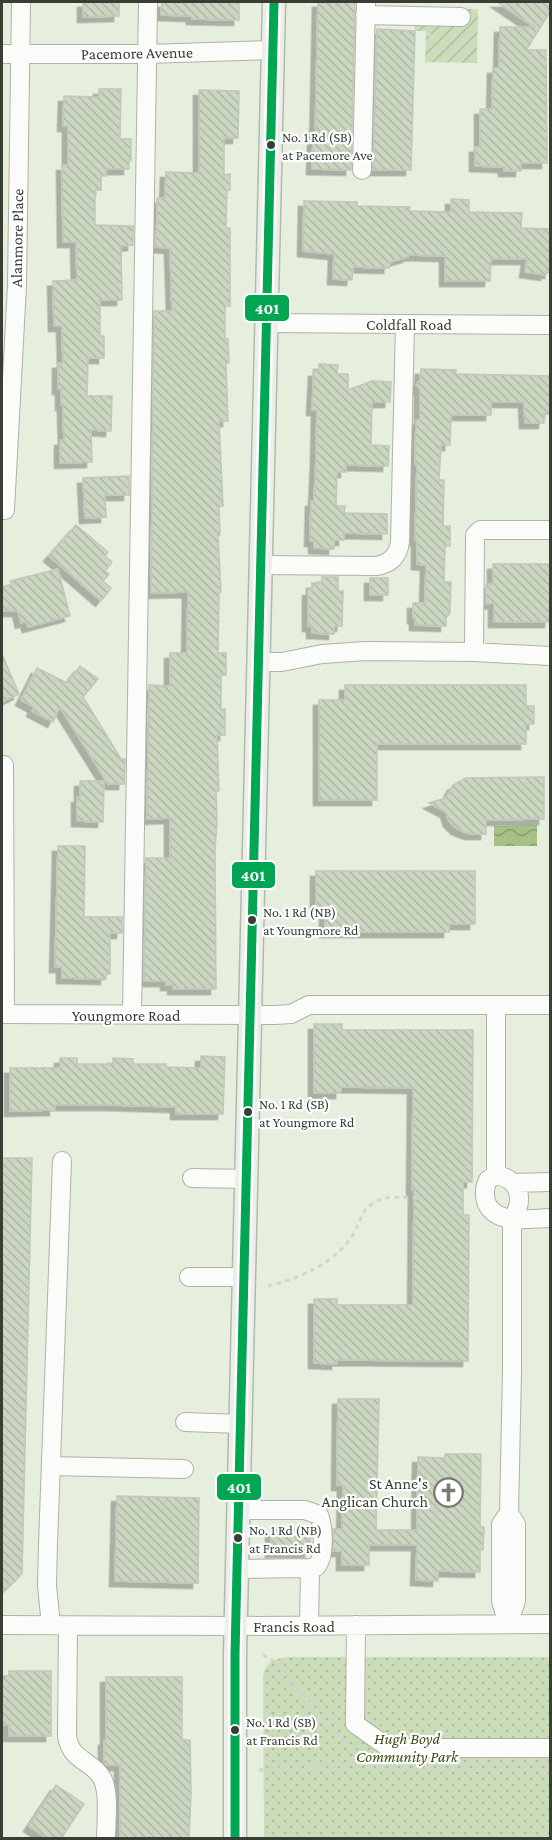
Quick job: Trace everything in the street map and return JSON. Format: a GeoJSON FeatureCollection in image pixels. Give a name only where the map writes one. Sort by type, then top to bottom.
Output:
{"type":"FeatureCollection","features":[{"type":"Feature","properties":{"kind":"main road"},"geometry":{"type":"LineString","coordinates":[[235,1839],[237,1569],[274,2]]}},
{"type":"Feature","properties":{"kind":"street","name":"Alanmore Place"},"geometry":{"type":"LineString","coordinates":[[3,510],[9,285],[11,54],[21,2]]}},
{"type":"Feature","properties":{"kind":"street"},"geometry":{"type":"LineString","coordinates":[[132,1015],[148,2]]}},
{"type":"Feature","properties":{"kind":"street"},"geometry":{"type":"LineString","coordinates":[[362,170],[365,8],[460,17]]}},
{"type":"Feature","properties":{"kind":"street","name":"Pacemore Avenue"},"geometry":{"type":"LineString","coordinates":[[11,54],[147,54],[273,50]]}},
{"type":"Feature","properties":{"kind":"street","name":"Coldfall Road"},"geometry":{"type":"LineString","coordinates":[[267,323],[550,325]]}},
{"type":"Feature","properties":{"kind":"street"},"geometry":{"type":"LineString","coordinates":[[261,565],[376,566],[388,563],[398,552],[405,324]]}},
{"type":"Feature","properties":{"kind":"street"},"geometry":{"type":"LineString","coordinates":[[474,652],[475,536],[480,530],[550,530]]}},
{"type":"Feature","properties":{"kind":"street"},"geometry":{"type":"LineString","coordinates":[[259,662],[282,662],[337,652],[474,652],[550,656]]}},
{"type":"Feature","properties":{"kind":"street"},"geometry":{"type":"LineString","coordinates":[[3,1014],[4,765]]}},
{"type":"Feature","properties":{"kind":"street","name":"Youngmore Road"},"geometry":{"type":"LineString","coordinates":[[3,1014],[250,1015],[291,1014],[309,1005],[550,1005]]}},
{"type":"Feature","properties":{"kind":"street"},"geometry":{"type":"LineString","coordinates":[[496,1005],[496,1176]]}},
{"type":"Feature","properties":{"kind":"street"},"geometry":{"type":"LineString","coordinates":[[62,1161],[47,1586],[50,1604],[59,1625],[69,1745],[78,1758],[100,1774],[104,1781],[106,1839]]}},
{"type":"Feature","properties":{"kind":"street"},"geometry":{"type":"LineString","coordinates":[[508,1624],[501,1601],[501,1524],[509,1513],[512,1219],[519,1205],[518,1192],[514,1183],[503,1176],[491,1177],[485,1185],[486,1201],[498,1216],[512,1219],[550,1218]]}},
{"type":"Feature","properties":{"kind":"street"},"geometry":{"type":"LineString","coordinates":[[192,1178],[247,1179]]}},
{"type":"Feature","properties":{"kind":"street"},"geometry":{"type":"LineString","coordinates":[[514,1183],[550,1182]]}},
{"type":"Feature","properties":{"kind":"street"},"geometry":{"type":"LineString","coordinates":[[189,1277],[244,1277]]}},
{"type":"Feature","properties":{"kind":"street"},"geometry":{"type":"LineString","coordinates":[[185,1422],[241,1424]]}},
{"type":"Feature","properties":{"kind":"street"},"geometry":{"type":"LineString","coordinates":[[51,1466],[184,1469]]}},
{"type":"Feature","properties":{"kind":"street"},"geometry":{"type":"LineString","coordinates":[[237,1569],[310,1568],[316,1567],[322,1558],[322,1521],[319,1515],[305,1510],[239,1510]]}},
{"type":"Feature","properties":{"kind":"street"},"geometry":{"type":"LineString","coordinates":[[309,1626],[310,1568]]}},
{"type":"Feature","properties":{"kind":"street","name":"Francis Road"},"geometry":{"type":"LineString","coordinates":[[2,1625],[550,1624]]}},
{"type":"Feature","properties":{"kind":"street"},"geometry":{"type":"LineString","coordinates":[[356,1625],[355,1724],[389,1748],[550,1748]]}},
{"type":"Feature","properties":{"kind":"path"},"geometry":{"type":"LineString","coordinates":[[268,1286],[297,1278],[329,1260],[350,1239],[366,1210],[374,1203],[386,1198],[421,1198]]}},
{"type":"Feature","properties":{"kind":"path"},"geometry":{"type":"LineString","coordinates":[[259,1770],[362,1764]]}},
{"type":"Feature","properties":{"kind":"green space"},"geometry":{"type":"Polygon","coordinates":[[[466,9],[478,9],[477,63],[425,62],[426,31],[415,31],[415,24],[465,25],[466,9]]]}},
{"type":"Feature","properties":{"kind":"green space","name":"Hugh Boyd Community Park"},"geometry":{"type":"Polygon","coordinates":[[[288,1657],[550,1657],[550,1838],[264,1838],[263,1675],[272,1662],[288,1657]]]}},
{"type":"Feature","properties":{"kind":"water"},"geometry":{"type":"Polygon","coordinates":[[[537,825],[537,846],[494,846],[494,826],[537,825]]]}},
{"type":"Feature","properties":{"kind":"building"},"geometry":{"type":"Polygon","coordinates":[[[83,2],[119,2],[119,16],[83,17],[83,2]]]}},
{"type":"Feature","properties":{"kind":"building"},"geometry":{"type":"Polygon","coordinates":[[[162,2],[239,2],[239,20],[192,19],[192,16],[161,15],[162,2]]]}},
{"type":"Feature","properties":{"kind":"building"},"geometry":{"type":"Polygon","coordinates":[[[318,2],[355,2],[351,170],[312,169],[313,140],[315,140],[318,2]]]}},
{"type":"Feature","properties":{"kind":"building"},"geometry":{"type":"Polygon","coordinates":[[[497,2],[550,2],[550,12],[526,50],[546,50],[547,163],[521,163],[521,171],[504,171],[504,167],[475,166],[475,147],[480,147],[480,109],[492,109],[493,68],[499,68],[500,27],[534,27],[497,2]]]}},
{"type":"Feature","properties":{"kind":"building"},"geometry":{"type":"Polygon","coordinates":[[[377,29],[415,31],[411,170],[373,170],[377,29]]]}},
{"type":"Feature","properties":{"kind":"building"},"geometry":{"type":"Polygon","coordinates":[[[99,89],[121,89],[120,139],[131,139],[131,160],[129,160],[129,169],[106,169],[106,176],[101,176],[101,190],[95,190],[95,225],[133,226],[133,245],[121,246],[122,300],[100,300],[100,336],[104,336],[104,358],[88,358],[87,396],[112,396],[111,431],[91,430],[92,462],[60,463],[60,440],[64,440],[63,405],[61,405],[61,389],[58,389],[58,363],[63,363],[62,326],[54,326],[53,281],[77,280],[76,242],[63,242],[62,165],[68,165],[68,126],[63,126],[64,96],[99,97],[99,89]]]}},
{"type":"Feature","properties":{"kind":"building"},"geometry":{"type":"Polygon","coordinates":[[[199,90],[239,91],[238,138],[224,138],[224,175],[230,174],[230,190],[227,190],[226,228],[230,228],[230,306],[225,306],[225,339],[228,339],[229,363],[226,363],[228,421],[219,421],[223,506],[219,506],[220,535],[218,535],[221,592],[219,592],[218,653],[226,653],[226,675],[221,675],[221,710],[225,709],[225,735],[217,735],[219,791],[216,791],[215,850],[216,989],[173,989],[173,985],[166,985],[166,981],[144,981],[146,858],[170,858],[170,818],[147,819],[149,685],[170,686],[170,653],[187,653],[188,592],[151,593],[154,311],[172,311],[170,248],[155,247],[157,198],[165,198],[166,172],[199,173],[199,90]]]}},
{"type":"Feature","properties":{"kind":"building"},"geometry":{"type":"Polygon","coordinates":[[[451,199],[469,200],[469,212],[522,213],[521,228],[550,229],[550,273],[546,272],[546,275],[525,272],[527,259],[491,259],[490,281],[445,281],[445,256],[408,255],[408,257],[390,262],[389,268],[353,267],[352,280],[333,279],[334,254],[303,251],[304,201],[357,202],[357,206],[410,207],[409,211],[451,212],[451,199]]]}},
{"type":"Feature","properties":{"kind":"building"},"geometry":{"type":"Polygon","coordinates":[[[319,364],[338,365],[337,374],[348,374],[348,390],[372,381],[391,382],[390,402],[372,402],[371,445],[389,446],[388,466],[346,465],[346,472],[337,472],[336,506],[345,506],[344,513],[387,514],[387,534],[344,533],[344,540],[334,540],[334,549],[314,548],[314,541],[310,541],[311,501],[314,501],[317,410],[312,410],[314,371],[319,371],[319,364]]]}},
{"type":"Feature","properties":{"kind":"building"},"geometry":{"type":"Polygon","coordinates":[[[421,369],[456,370],[456,374],[550,376],[550,414],[544,414],[544,423],[525,423],[524,402],[491,402],[491,415],[451,415],[450,445],[441,445],[439,480],[444,480],[443,526],[450,526],[450,546],[445,546],[444,582],[451,582],[450,613],[446,618],[446,626],[415,625],[415,618],[413,618],[413,603],[425,603],[426,565],[417,564],[417,540],[415,540],[416,420],[420,420],[420,389],[416,385],[420,380],[421,369]]]}},
{"type":"Feature","properties":{"kind":"building"},"geometry":{"type":"Polygon","coordinates":[[[129,476],[129,495],[105,495],[106,517],[85,518],[83,478],[129,476]]]}},
{"type":"Feature","properties":{"kind":"building"},"geometry":{"type":"Polygon","coordinates":[[[76,525],[108,552],[105,556],[112,562],[105,571],[109,574],[103,581],[111,588],[101,601],[49,556],[76,525]]]}},
{"type":"Feature","properties":{"kind":"building"},"geometry":{"type":"Polygon","coordinates":[[[493,564],[550,564],[550,622],[494,622],[494,603],[486,604],[486,584],[493,584],[493,564]]]}},
{"type":"Feature","properties":{"kind":"building"},"geometry":{"type":"Polygon","coordinates":[[[58,569],[70,616],[28,627],[26,621],[21,623],[18,611],[2,611],[2,586],[12,586],[10,581],[58,569]]]}},
{"type":"Feature","properties":{"kind":"building"},"geometry":{"type":"Polygon","coordinates":[[[322,577],[338,577],[338,591],[343,591],[342,626],[334,626],[334,634],[312,633],[312,626],[308,626],[308,590],[312,590],[312,583],[322,583],[322,577]]]}},
{"type":"Feature","properties":{"kind":"building"},"geometry":{"type":"Polygon","coordinates":[[[370,578],[388,578],[388,595],[370,595],[370,578]]]}},
{"type":"Feature","properties":{"kind":"building"},"geometry":{"type":"Polygon","coordinates":[[[2,654],[19,694],[2,702],[2,654]]]}},
{"type":"Feature","properties":{"kind":"building"},"geometry":{"type":"Polygon","coordinates":[[[80,666],[98,679],[83,697],[121,759],[125,759],[124,784],[108,784],[60,707],[53,722],[32,711],[34,707],[21,700],[37,668],[67,683],[80,666]]]}},
{"type":"Feature","properties":{"kind":"building"},"geometry":{"type":"Polygon","coordinates":[[[345,685],[526,685],[526,706],[534,706],[534,724],[526,724],[526,744],[377,744],[377,800],[319,800],[319,700],[345,700],[345,685]]]}},
{"type":"Feature","properties":{"kind":"building"},"geometry":{"type":"Polygon","coordinates":[[[544,777],[544,819],[486,820],[486,834],[470,834],[457,829],[449,821],[446,812],[429,803],[446,798],[453,785],[466,778],[544,777]]]}},
{"type":"Feature","properties":{"kind":"building"},"geometry":{"type":"Polygon","coordinates":[[[80,781],[104,781],[103,822],[77,821],[80,781]]]}},
{"type":"Feature","properties":{"kind":"building"},"geometry":{"type":"Polygon","coordinates":[[[58,846],[85,846],[84,917],[122,917],[122,933],[110,933],[110,974],[106,974],[106,979],[62,978],[62,967],[55,967],[58,846]]]}},
{"type":"Feature","properties":{"kind":"building"},"geometry":{"type":"Polygon","coordinates":[[[316,871],[475,871],[475,924],[449,924],[449,932],[325,932],[325,909],[316,909],[316,871]]]}},
{"type":"Feature","properties":{"kind":"building"},"geometry":{"type":"Polygon","coordinates":[[[314,1024],[342,1024],[342,1030],[473,1030],[472,1182],[463,1182],[463,1215],[469,1215],[468,1361],[337,1360],[337,1364],[314,1363],[314,1299],[337,1299],[337,1305],[413,1305],[414,1190],[412,1190],[413,1088],[341,1087],[341,1093],[314,1093],[314,1024]]]}},
{"type":"Feature","properties":{"kind":"building"},"geometry":{"type":"Polygon","coordinates":[[[201,1056],[225,1057],[223,1114],[176,1114],[176,1107],[112,1105],[55,1105],[55,1110],[10,1111],[10,1068],[60,1068],[60,1058],[77,1058],[77,1064],[113,1064],[113,1058],[133,1059],[133,1064],[166,1064],[166,1067],[201,1068],[201,1056]]]}},
{"type":"Feature","properties":{"kind":"building"},"geometry":{"type":"Polygon","coordinates":[[[2,1158],[32,1158],[22,1574],[2,1593],[2,1158]]]}},
{"type":"Feature","properties":{"kind":"building"},"geometry":{"type":"Polygon","coordinates":[[[338,1399],[379,1399],[376,1530],[417,1530],[418,1457],[445,1458],[445,1454],[481,1454],[480,1527],[484,1527],[483,1550],[480,1550],[480,1572],[438,1571],[438,1581],[416,1580],[417,1545],[369,1545],[369,1565],[342,1565],[342,1551],[333,1551],[333,1529],[342,1529],[343,1485],[337,1485],[338,1399]]]}},
{"type":"Feature","properties":{"kind":"building"},"geometry":{"type":"Polygon","coordinates":[[[117,1496],[199,1498],[198,1583],[115,1581],[117,1496]]]}},
{"type":"Feature","properties":{"kind":"building"},"geometry":{"type":"Polygon","coordinates":[[[271,1529],[311,1529],[310,1552],[271,1552],[271,1529]]]}},
{"type":"Feature","properties":{"kind":"building"},"geometry":{"type":"Polygon","coordinates":[[[9,1671],[51,1671],[51,1736],[9,1736],[9,1725],[2,1725],[2,1676],[9,1676],[9,1671]]]}},
{"type":"Feature","properties":{"kind":"building"},"geometry":{"type":"Polygon","coordinates":[[[106,1677],[182,1677],[182,1740],[190,1740],[189,1839],[120,1839],[120,1765],[106,1765],[104,1762],[106,1677]]]}},
{"type":"Feature","properties":{"kind":"building"},"geometry":{"type":"Polygon","coordinates":[[[56,1785],[84,1804],[61,1839],[48,1839],[29,1826],[56,1785]]]}},
{"type":"Feature","properties":{"kind":"transit line","name":"401"},"geometry":{"type":"LineString","coordinates":[[235,1838],[235,1654],[274,2]]}},
{"type":"Feature","properties":{"kind":"place","name":"No. 1 Rd (SB) at Pacemore Ave"},"geometry":{"type":"Point","coordinates":[271,145]}},
{"type":"Feature","properties":{"kind":"place","name":"No. 1 Rd (NB) at Youngmore Rd"},"geometry":{"type":"Point","coordinates":[252,920]}},
{"type":"Feature","properties":{"kind":"place","name":"No. 1 Rd (SB) at Youngmore Rd"},"geometry":{"type":"Point","coordinates":[248,1112]}},
{"type":"Feature","properties":{"kind":"place","name":"St Anne's Anglican Church"},"geometry":{"type":"Point","coordinates":[449,1492]}},
{"type":"Feature","properties":{"kind":"place","name":"No. 1 Rd (NB) at Francis Rd"},"geometry":{"type":"Point","coordinates":[238,1538]}},
{"type":"Feature","properties":{"kind":"place","name":"No. 1 Rd (SB) at Francis Rd"},"geometry":{"type":"Point","coordinates":[235,1730]}}]}
